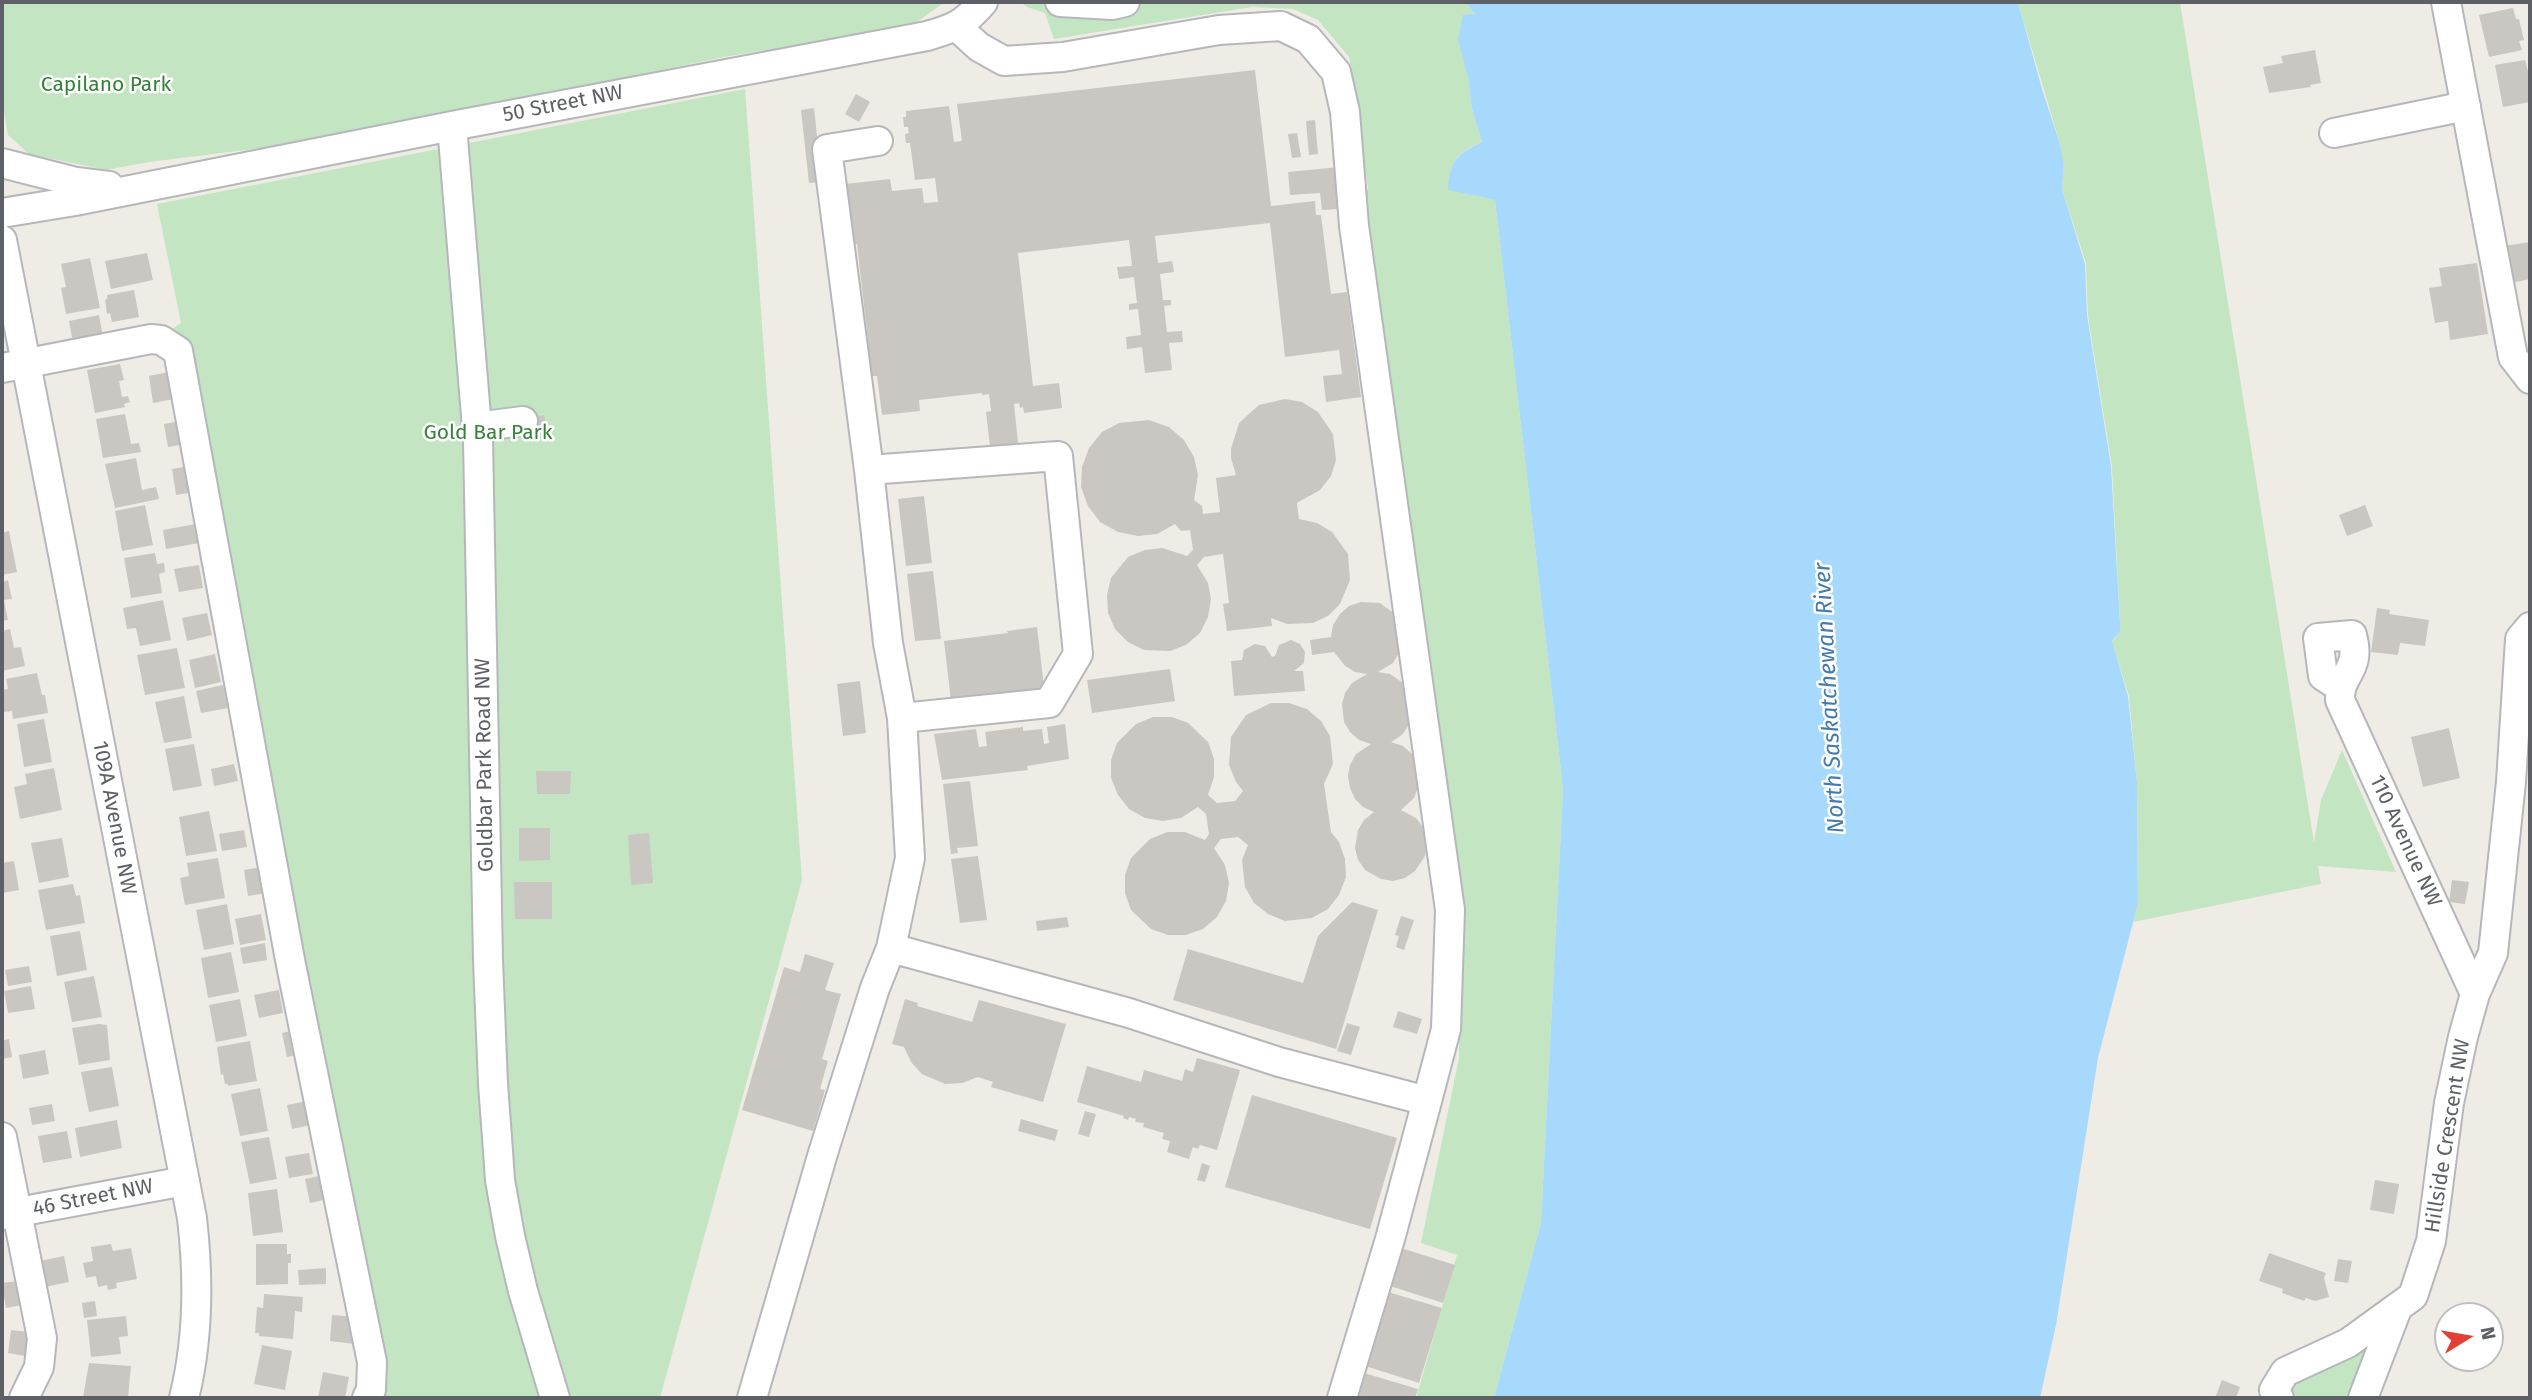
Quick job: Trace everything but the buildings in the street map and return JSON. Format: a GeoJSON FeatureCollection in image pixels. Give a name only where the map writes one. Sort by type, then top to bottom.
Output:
{"type":"FeatureCollection","features":[{"type":"Feature","properties":{"kind":"street","name":"50 Street NW"},"geometry":{"type":"LineString","coordinates":[[2,213],[926,36],[967,20],[983,2]]}},
{"type":"Feature","properties":{"kind":"street"},"geometry":{"type":"LineString","coordinates":[[1060,2],[1112,5],[1125,2]]}},
{"type":"Feature","properties":{"kind":"street"},"geometry":{"type":"LineString","coordinates":[[2446,2],[2513,358],[2530,379]]}},
{"type":"Feature","properties":{"kind":"street"},"geometry":{"type":"LineString","coordinates":[[956,26],[979,47],[1004,61],[1063,57],[1219,30],[1281,26],[1308,39],[1336,72],[1345,112],[1354,226],[1450,910],[1446,1029],[1390,1239],[1342,1398]]}},
{"type":"Feature","properties":{"kind":"street"},"geometry":{"type":"LineString","coordinates":[[2334,133],[2466,106]]}},
{"type":"Feature","properties":{"kind":"street","name":"Goldbar Park Road NW"},"geometry":{"type":"LineString","coordinates":[[452,126],[476,427],[489,974],[500,1180],[523,1291],[555,1398]]}},
{"type":"Feature","properties":{"kind":"street"},"geometry":{"type":"LineString","coordinates":[[752,1398],[827,1140],[875,988],[891,948],[910,858],[902,718],[888,643],[869,470],[827,149],[877,141]]}},
{"type":"Feature","properties":{"kind":"street","name":"50 Street NW"},"geometry":{"type":"LineString","coordinates":[[2,163],[76,183],[133,188]]}},
{"type":"Feature","properties":{"kind":"street","name":"109A Avenue NW"},"geometry":{"type":"LineString","coordinates":[[2,240],[13,366],[185,1181],[195,1242],[196,1332],[184,1398]]}},
{"type":"Feature","properties":{"kind":"street"},"geometry":{"type":"LineString","coordinates":[[13,366],[151,339],[161,340],[178,351],[286,938],[372,1362],[371,1390],[367,1398]]}},
{"type":"Feature","properties":{"kind":"street"},"geometry":{"type":"LineString","coordinates":[[476,427],[523,421]]}},
{"type":"Feature","properties":{"kind":"street"},"geometry":{"type":"LineString","coordinates":[[869,470],[1058,456],[1079,654],[1049,703],[902,718]]}},
{"type":"Feature","properties":{"kind":"street","name":"Hillside Crescent NW"},"geometry":{"type":"LineString","coordinates":[[2279,1398],[2274,1391],[2285,1372],[2348,1343],[2413,1296],[2431,1241],[2449,1102],[2463,1037],[2476,994],[2493,953],[2511,782],[2520,639],[2530,627]]}},
{"type":"Feature","properties":{"kind":"street","name":"110 Avenue NW"},"geometry":{"type":"LineString","coordinates":[[2340,687],[2340,700],[2476,994]]}},
{"type":"Feature","properties":{"kind":"street"},"geometry":{"type":"LineString","coordinates":[[891,948],[1129,1013],[1279,1062],[1427,1101]]}},
{"type":"Feature","properties":{"kind":"street"},"geometry":{"type":"LineString","coordinates":[[2,1137],[9,1214],[42,1338],[39,1367],[24,1398]]}},
{"type":"Feature","properties":{"kind":"street","name":"46 Street NW"},"geometry":{"type":"LineString","coordinates":[[9,1214],[185,1181]]}},
{"type":"Feature","properties":{"kind":"street","name":"Hillside Crescent NW"},"geometry":{"type":"LineString","coordinates":[[2363,1398],[2397,1309]]}},
{"type":"Feature","properties":{"kind":"green space","name":"Capilano Park"},"geometry":{"type":"Polygon","coordinates":[[[2,2],[945,2],[911,26],[724,57],[334,139],[149,162],[106,170],[29,154],[8,135],[2,100],[2,2]]]}},
{"type":"Feature","properties":{"kind":"green space"},"geometry":{"type":"Polygon","coordinates":[[[1020,2],[1465,2],[1475,14],[1468,78],[1472,109],[1482,142],[1466,150],[1456,160],[1451,172],[1449,190],[1495,200],[1563,789],[1541,1223],[1494,1398],[1416,1398],[1457,1255],[1421,1243],[1459,1058],[1459,905],[1364,191],[1368,189],[1349,57],[1318,20],[1293,9],[1252,7],[1054,39],[1045,13],[1020,2]]]}},
{"type":"Feature","properties":{"kind":"green space"},"geometry":{"type":"Polygon","coordinates":[[[2018,2],[2180,2],[2314,843],[2321,800],[2342,750],[2396,872],[2318,866],[2321,884],[2133,922],[2138,903],[2137,784],[2129,696],[2112,642],[2120,632],[2120,623],[2112,467],[2088,316],[2086,263],[2062,189],[2064,166],[2060,144],[2018,2]]]}},
{"type":"Feature","properties":{"kind":"green space","name":"Gold Bar Park"},"geometry":{"type":"Polygon","coordinates":[[[745,89],[802,880],[660,1398],[375,1398],[169,331],[181,323],[157,204],[745,89]]]}},
{"type":"Feature","properties":{"kind":"green space"},"geometry":{"type":"Polygon","coordinates":[[[2383,1332],[2352,1398],[2299,1398],[2288,1390],[2291,1382],[2383,1332]]]}},
{"type":"Feature","properties":{"kind":"water","name":"North Saskatchewan River"},"geometry":{"type":"Polygon","coordinates":[[[1465,2],[2018,2],[2060,144],[2064,165],[2062,189],[2085,264],[2087,315],[2111,466],[2120,623],[2120,632],[2112,641],[2128,696],[2137,783],[2138,903],[2098,1058],[2056,1325],[2040,1398],[1494,1398],[1541,1223],[1563,789],[1495,200],[1448,190],[1450,172],[1456,160],[1466,150],[1482,142],[1472,109],[1468,78],[1458,39],[1463,15],[1475,14],[1465,2]]]}}]}
